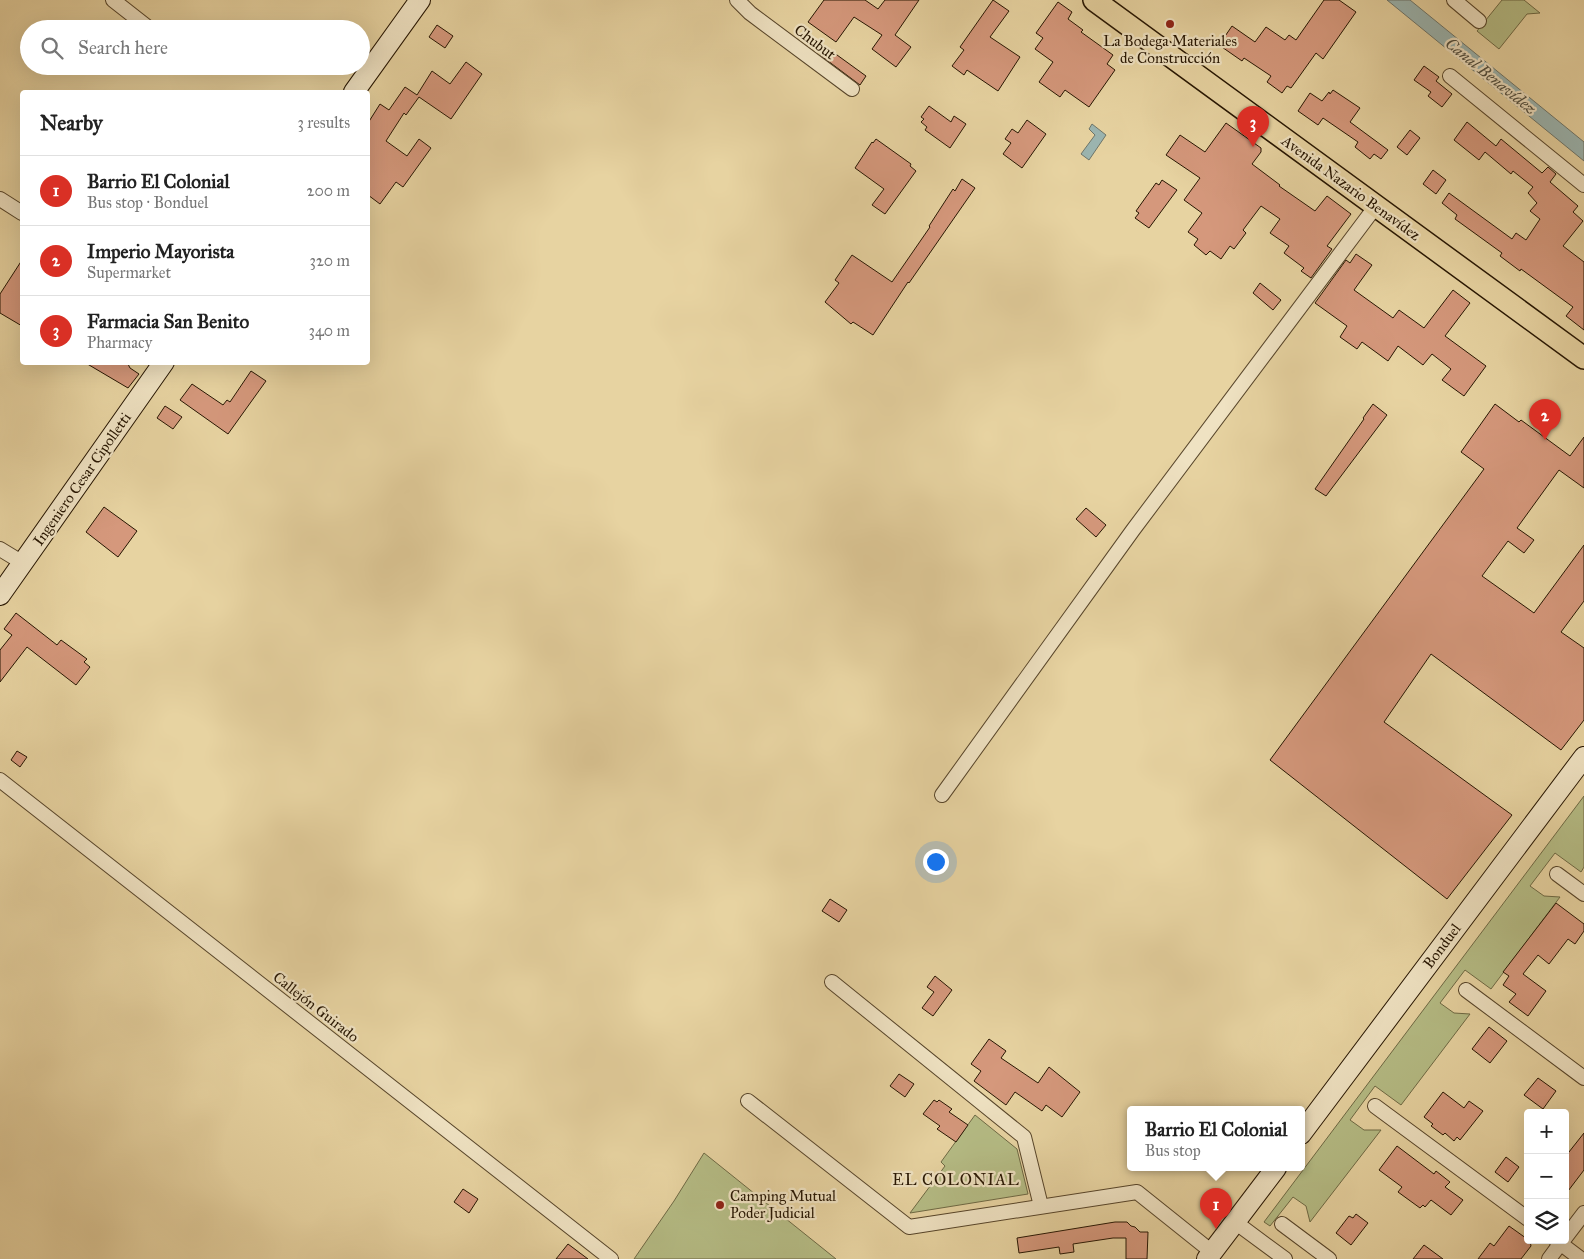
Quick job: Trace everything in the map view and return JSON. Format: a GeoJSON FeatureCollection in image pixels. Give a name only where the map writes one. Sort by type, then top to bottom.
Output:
{"type":"FeatureCollection","features":[{"type":"Feature","properties":{"kind":"main road"},"geometry":{"type":"LineString","coordinates":[[370,70],[420,0]]}},
{"type":"Feature","properties":{"kind":"main road","name":"Avenida Nazario Benavídez"},"geometry":{"type":"LineString","coordinates":[[1094,0],[1584,358]]}},
{"type":"Feature","properties":{"kind":"main road"},"geometry":{"type":"LineString","coordinates":[[355,90],[366,75]]}},
{"type":"Feature","properties":{"kind":"main road","name":"Ingeniero Cesar Cipolletti"},"geometry":{"type":"LineString","coordinates":[[0,595],[162,365]]}},
{"type":"Feature","properties":{"kind":"main road","name":"Bonduel"},"geometry":{"type":"LineString","coordinates":[[1305,1129],[1584,757]]}},
{"type":"Feature","properties":{"kind":"main road"},"geometry":{"type":"LineString","coordinates":[[1210,1256],[1274,1171]]}},
{"type":"Feature","properties":{"kind":"street"},"geometry":{"type":"LineString","coordinates":[[113,0],[139,20]]}},
{"type":"Feature","properties":{"kind":"street","name":"Chubut"},"geometry":{"type":"LineString","coordinates":[[737,0],[750,13],[852,89]]}},
{"type":"Feature","properties":{"kind":"street"},"geometry":{"type":"LineString","coordinates":[[1454,0],[1479,21]]}},
{"type":"Feature","properties":{"kind":"street"},"geometry":{"type":"LineString","coordinates":[[1450,76],[1584,185]]}},
{"type":"Feature","properties":{"kind":"street"},"geometry":{"type":"LineString","coordinates":[[0,199],[20,212]]}},
{"type":"Feature","properties":{"kind":"street"},"geometry":{"type":"LineString","coordinates":[[942,795],[1133,530],[1376,206]]}},
{"type":"Feature","properties":{"kind":"street"},"geometry":{"type":"LineString","coordinates":[[0,550],[22,563]]}},
{"type":"Feature","properties":{"kind":"street","name":"Callejón Guirado"},"geometry":{"type":"LineString","coordinates":[[0,780],[611,1259]]}},
{"type":"Feature","properties":{"kind":"street"},"geometry":{"type":"LineString","coordinates":[[1557,874],[1584,894]]}},
{"type":"Feature","properties":{"kind":"street"},"geometry":{"type":"LineString","coordinates":[[832,982],[1024,1138],[1042,1206]]}},
{"type":"Feature","properties":{"kind":"street"},"geometry":{"type":"LineString","coordinates":[[1466,990],[1584,1078]]}},
{"type":"Feature","properties":{"kind":"street"},"geometry":{"type":"LineString","coordinates":[[748,1101],[909,1227],[1137,1192],[1210,1256]]}},
{"type":"Feature","properties":{"kind":"street"},"geometry":{"type":"LineString","coordinates":[[1375,1106],[1524,1216]]}},
{"type":"Feature","properties":{"kind":"street"},"geometry":{"type":"LineString","coordinates":[[1569,1231],[1584,1214]]}},
{"type":"Feature","properties":{"kind":"street"},"geometry":{"type":"LineString","coordinates":[[1235,1222],[1285,1259]]}},
{"type":"Feature","properties":{"kind":"street"},"geometry":{"type":"LineString","coordinates":[[1282,1224],[1329,1259]]}},
{"type":"Feature","properties":{"kind":"street"},"geometry":{"type":"LineString","coordinates":[[1549,1259],[1558,1244]]}},
{"type":"Feature","properties":{"kind":"street"},"geometry":{"type":"LineString","coordinates":[[1565,1244],[1581,1259]]}},
{"type":"Feature","properties":{"kind":"green space"},"geometry":{"type":"Polygon","coordinates":[[[1502,0],[1524,0],[1540,13],[1527,14],[1499,49],[1477,31],[1502,0]]]}},
{"type":"Feature","properties":{"kind":"green space"},"geometry":{"type":"Polygon","coordinates":[[[1584,796],[1584,867],[1581,872],[1555,853],[1530,886],[1544,896],[1560,897],[1491,989],[1465,970],[1440,1003],[1454,1013],[1470,1014],[1401,1105],[1375,1086],[1350,1120],[1364,1130],[1381,1130],[1310,1222],[1306,1206],[1293,1197],[1270,1226],[1264,1222],[1302,1171],[1305,1171],[1305,1167],[1584,796]]]}},
{"type":"Feature","properties":{"kind":"green space"},"geometry":{"type":"Polygon","coordinates":[[[975,1115],[1017,1149],[1028,1194],[910,1213],[945,1166],[941,1162],[975,1115]]]}},
{"type":"Feature","properties":{"kind":"green space","name":"Camping Mutual Poder Judicial"},"geometry":{"type":"Polygon","coordinates":[[[704,1153],[836,1259],[634,1259],[704,1153]]]}},
{"type":"Feature","properties":{"kind":"water","name":"Canal Benavídez"},"geometry":{"type":"Polygon","coordinates":[[[1387,0],[1410,0],[1584,142],[1584,161],[1387,0]]]}},
{"type":"Feature","properties":{"kind":"water"},"geometry":{"type":"Polygon","coordinates":[[[1092,124],[1106,135],[1089,160],[1081,154],[1095,135],[1089,129],[1092,124]]]}},
{"type":"Feature","properties":{"kind":"building"},"geometry":{"type":"Polygon","coordinates":[[[824,0],[865,0],[878,9],[885,0],[919,0],[895,35],[911,47],[896,67],[872,49],[882,35],[854,17],[836,42],[808,22],[824,0]]]}},
{"type":"Feature","properties":{"kind":"building"},"geometry":{"type":"Polygon","coordinates":[[[993,0],[1009,11],[990,37],[1020,57],[998,91],[967,70],[964,75],[952,66],[964,50],[960,47],[993,0]]]}},
{"type":"Feature","properties":{"kind":"building"},"geometry":{"type":"Polygon","coordinates":[[[1324,0],[1339,0],[1356,12],[1323,59],[1316,53],[1291,88],[1287,86],[1282,93],[1267,82],[1271,76],[1244,58],[1242,61],[1219,45],[1232,26],[1255,42],[1266,27],[1285,40],[1289,35],[1296,40],[1324,0]]]}},
{"type":"Feature","properties":{"kind":"building"},"geometry":{"type":"Polygon","coordinates":[[[1058,2],[1072,12],[1068,19],[1083,30],[1081,32],[1113,55],[1107,64],[1115,70],[1089,107],[1065,90],[1060,97],[1039,82],[1053,62],[1035,49],[1043,38],[1036,33],[1058,2]]]}},
{"type":"Feature","properties":{"kind":"building"},"geometry":{"type":"Polygon","coordinates":[[[437,25],[453,36],[445,48],[429,37],[437,25]]]}},
{"type":"Feature","properties":{"kind":"building"},"geometry":{"type":"Polygon","coordinates":[[[826,47],[866,76],[860,85],[820,55],[826,47]]]}},
{"type":"Feature","properties":{"kind":"building"},"geometry":{"type":"Polygon","coordinates":[[[466,62],[482,74],[451,119],[419,97],[406,115],[404,113],[386,141],[407,156],[419,139],[431,148],[403,187],[396,182],[380,204],[370,196],[370,120],[380,104],[389,110],[405,87],[417,95],[432,71],[450,84],[466,62]]]}},
{"type":"Feature","properties":{"kind":"building"},"geometry":{"type":"Polygon","coordinates":[[[1424,66],[1439,77],[1436,81],[1452,94],[1442,107],[1428,96],[1431,92],[1414,80],[1424,66]]]}},
{"type":"Feature","properties":{"kind":"building"},"geometry":{"type":"Polygon","coordinates":[[[1333,90],[1360,108],[1350,122],[1388,150],[1381,159],[1374,154],[1370,159],[1355,147],[1358,142],[1323,118],[1318,125],[1298,111],[1310,93],[1322,101],[1333,90]]]}},
{"type":"Feature","properties":{"kind":"building"},"geometry":{"type":"Polygon","coordinates":[[[929,106],[951,122],[954,116],[966,124],[950,148],[925,130],[927,127],[921,122],[924,119],[921,117],[929,106]]]}},
{"type":"Feature","properties":{"kind":"building"},"geometry":{"type":"Polygon","coordinates":[[[1027,120],[1046,134],[1022,168],[1003,154],[1011,143],[1005,139],[1012,129],[1018,133],[1027,120]]]}},
{"type":"Feature","properties":{"kind":"building"},"geometry":{"type":"Polygon","coordinates":[[[1467,122],[1496,146],[1501,139],[1542,173],[1548,167],[1556,174],[1550,182],[1578,206],[1573,212],[1583,221],[1563,246],[1584,262],[1584,330],[1566,316],[1573,307],[1500,256],[1502,253],[1455,219],[1457,215],[1442,203],[1449,193],[1512,239],[1516,233],[1526,240],[1540,219],[1530,211],[1537,203],[1528,193],[1533,187],[1513,171],[1511,174],[1485,152],[1479,160],[1454,140],[1467,122]]]}},
{"type":"Feature","properties":{"kind":"building"},"geometry":{"type":"Polygon","coordinates":[[[1226,123],[1261,148],[1261,152],[1252,164],[1279,186],[1315,211],[1327,196],[1351,214],[1327,246],[1332,249],[1311,278],[1301,271],[1304,268],[1284,253],[1289,246],[1270,233],[1280,219],[1261,206],[1243,230],[1246,233],[1234,249],[1230,246],[1221,259],[1210,251],[1206,255],[1194,245],[1198,239],[1188,232],[1202,213],[1184,200],[1200,178],[1166,155],[1180,135],[1205,152],[1226,123]]]}},
{"type":"Feature","properties":{"kind":"building"},"geometry":{"type":"Polygon","coordinates":[[[1410,130],[1420,138],[1407,155],[1397,147],[1410,130]]]}},
{"type":"Feature","properties":{"kind":"building"},"geometry":{"type":"Polygon","coordinates":[[[876,139],[911,164],[910,166],[916,171],[885,214],[872,205],[884,189],[855,168],[876,139]]]}},
{"type":"Feature","properties":{"kind":"building"},"geometry":{"type":"Polygon","coordinates":[[[1433,170],[1446,180],[1436,194],[1423,184],[1433,170]]]}},
{"type":"Feature","properties":{"kind":"building"},"geometry":{"type":"Polygon","coordinates":[[[962,179],[975,188],[873,335],[853,322],[851,324],[825,302],[839,283],[835,280],[852,255],[892,282],[930,227],[953,189],[955,191],[962,179]]]}},
{"type":"Feature","properties":{"kind":"building"},"geometry":{"type":"Polygon","coordinates":[[[1162,180],[1177,190],[1149,228],[1135,218],[1139,213],[1136,211],[1156,183],[1159,185],[1162,180]]]}},
{"type":"Feature","properties":{"kind":"building"},"geometry":{"type":"Polygon","coordinates":[[[1356,254],[1372,265],[1354,290],[1393,318],[1399,310],[1424,328],[1453,290],[1470,303],[1445,336],[1486,366],[1464,396],[1442,380],[1451,369],[1432,354],[1423,365],[1398,346],[1388,361],[1362,342],[1357,349],[1340,337],[1347,326],[1315,303],[1346,260],[1350,263],[1356,254]]]}},
{"type":"Feature","properties":{"kind":"building"},"geometry":{"type":"Polygon","coordinates":[[[20,263],[20,325],[0,313],[0,294],[20,263]]]}},
{"type":"Feature","properties":{"kind":"building"},"geometry":{"type":"Polygon","coordinates":[[[1260,283],[1281,300],[1273,310],[1253,293],[1260,283]]]}},
{"type":"Feature","properties":{"kind":"building"},"geometry":{"type":"Polygon","coordinates":[[[89,365],[128,365],[139,374],[128,388],[89,365]]]}},
{"type":"Feature","properties":{"kind":"building"},"geometry":{"type":"Polygon","coordinates":[[[251,371],[266,381],[228,434],[180,400],[192,384],[223,405],[227,400],[230,402],[251,371]]]}},
{"type":"Feature","properties":{"kind":"building"},"geometry":{"type":"Polygon","coordinates":[[[1373,404],[1387,415],[1326,496],[1315,489],[1373,404]]]}},
{"type":"Feature","properties":{"kind":"building"},"geometry":{"type":"Polygon","coordinates":[[[1495,404],[1519,422],[1521,420],[1570,456],[1584,437],[1584,488],[1559,470],[1517,528],[1534,540],[1524,553],[1508,541],[1482,576],[1534,613],[1584,545],[1584,601],[1561,632],[1584,648],[1584,720],[1561,750],[1431,654],[1384,722],[1512,815],[1447,899],[1270,760],[1484,469],[1461,452],[1495,404]]]}},
{"type":"Feature","properties":{"kind":"building"},"geometry":{"type":"Polygon","coordinates":[[[165,406],[182,417],[173,429],[157,418],[165,406]]]}},
{"type":"Feature","properties":{"kind":"building"},"geometry":{"type":"Polygon","coordinates":[[[104,507],[137,531],[118,557],[86,532],[104,507]]]}},
{"type":"Feature","properties":{"kind":"building"},"geometry":{"type":"Polygon","coordinates":[[[1086,508],[1106,525],[1096,537],[1076,519],[1086,508]]]}},
{"type":"Feature","properties":{"kind":"building"},"geometry":{"type":"Polygon","coordinates":[[[16,613],[57,645],[61,640],[87,659],[84,662],[90,667],[76,685],[27,647],[0,682],[0,650],[12,635],[4,629],[16,613]]]}},
{"type":"Feature","properties":{"kind":"building"},"geometry":{"type":"Polygon","coordinates":[[[17,751],[27,757],[20,767],[11,760],[17,751]]]}},
{"type":"Feature","properties":{"kind":"building"},"geometry":{"type":"Polygon","coordinates":[[[830,899],[847,910],[839,922],[822,911],[830,899]]]}},
{"type":"Feature","properties":{"kind":"building"},"geometry":{"type":"Polygon","coordinates":[[[1556,903],[1584,924],[1584,931],[1575,944],[1568,939],[1549,964],[1538,955],[1523,974],[1546,991],[1528,1016],[1509,1002],[1516,994],[1503,985],[1509,976],[1503,972],[1556,903]]]}},
{"type":"Feature","properties":{"kind":"building"},"geometry":{"type":"Polygon","coordinates":[[[935,976],[952,990],[933,1016],[922,1008],[934,992],[927,987],[935,976]]]}},
{"type":"Feature","properties":{"kind":"building"},"geometry":{"type":"Polygon","coordinates":[[[1489,1027],[1507,1041],[1490,1063],[1472,1049],[1489,1027]]]}},
{"type":"Feature","properties":{"kind":"building"},"geometry":{"type":"Polygon","coordinates":[[[989,1039],[1006,1051],[1001,1058],[1038,1083],[1049,1067],[1080,1092],[1062,1117],[1046,1105],[1042,1111],[1015,1092],[1006,1105],[974,1081],[981,1071],[971,1064],[989,1039]]]}},
{"type":"Feature","properties":{"kind":"building"},"geometry":{"type":"Polygon","coordinates":[[[899,1074],[914,1084],[905,1097],[890,1086],[899,1074]]]}},
{"type":"Feature","properties":{"kind":"building"},"geometry":{"type":"Polygon","coordinates":[[[1538,1078],[1556,1091],[1543,1109],[1524,1095],[1538,1078]]]}},
{"type":"Feature","properties":{"kind":"building"},"geometry":{"type":"Polygon","coordinates":[[[1443,1092],[1464,1108],[1469,1101],[1483,1111],[1460,1140],[1457,1137],[1454,1141],[1445,1133],[1443,1135],[1431,1126],[1433,1124],[1424,1117],[1443,1092]]]}},
{"type":"Feature","properties":{"kind":"building"},"geometry":{"type":"Polygon","coordinates":[[[934,1100],[937,1102],[939,1100],[952,1109],[949,1112],[968,1125],[956,1142],[937,1129],[940,1126],[923,1114],[934,1100]]]}},
{"type":"Feature","properties":{"kind":"building"},"geometry":{"type":"Polygon","coordinates":[[[1584,1133],[1584,1170],[1569,1190],[1569,1154],[1584,1133]]]}},
{"type":"Feature","properties":{"kind":"building"},"geometry":{"type":"Polygon","coordinates":[[[1397,1146],[1434,1174],[1436,1171],[1450,1182],[1445,1187],[1463,1200],[1451,1215],[1431,1200],[1425,1207],[1423,1205],[1420,1208],[1398,1192],[1402,1187],[1379,1170],[1397,1146]]]}},
{"type":"Feature","properties":{"kind":"building"},"geometry":{"type":"Polygon","coordinates":[[[1506,1157],[1519,1167],[1508,1182],[1495,1172],[1506,1157]]]}},
{"type":"Feature","properties":{"kind":"building"},"geometry":{"type":"Polygon","coordinates":[[[463,1189],[478,1199],[469,1213],[454,1202],[463,1189]]]}},
{"type":"Feature","properties":{"kind":"building"},"geometry":{"type":"Polygon","coordinates":[[[1356,1214],[1368,1223],[1351,1245],[1336,1233],[1349,1216],[1353,1218],[1356,1214]]]}},
{"type":"Feature","properties":{"kind":"building"},"geometry":{"type":"Polygon","coordinates":[[[1115,1222],[1127,1222],[1140,1232],[1148,1232],[1147,1259],[1126,1259],[1126,1238],[1073,1244],[1074,1252],[1060,1254],[1059,1247],[1019,1253],[1017,1238],[1115,1222]]]}},
{"type":"Feature","properties":{"kind":"building"},"geometry":{"type":"Polygon","coordinates":[[[1509,1226],[1524,1237],[1524,1244],[1531,1244],[1531,1246],[1521,1259],[1478,1259],[1490,1243],[1494,1246],[1509,1226]]]}},
{"type":"Feature","properties":{"kind":"building"},"geometry":{"type":"Polygon","coordinates":[[[568,1244],[588,1259],[556,1259],[568,1244]]]}},
{"type":"Feature","properties":{"kind":"building"},"geometry":{"type":"Polygon","coordinates":[[[1424,1245],[1443,1259],[1413,1259],[1424,1245]]]}},
{"type":"Feature","properties":{"kind":"place","name":"La Bodega Materiales de Construcción"},"geometry":{"type":"Point","coordinates":[1170,24]}},
{"type":"Feature","properties":{"kind":"place","name":"Farmacia San Benito"},"geometry":{"type":"Point","coordinates":[1253,147]}},
{"type":"Feature","properties":{"kind":"place","name":"Imperio Mayorista"},"geometry":{"type":"Point","coordinates":[1545,440]}},
{"type":"Feature","properties":{"kind":"place","name":"Camping Mutual Poder Judicial"},"geometry":{"type":"Point","coordinates":[720,1205]}},
{"type":"Feature","properties":{"kind":"place","name":"Barrio El Colonial"},"geometry":{"type":"Point","coordinates":[1216,1229]}},
{"type":"Feature","properties":{"kind":"district","name":"EL COLONIAL"},"geometry":{"type":"Point","coordinates":[956,1179]}}]}
